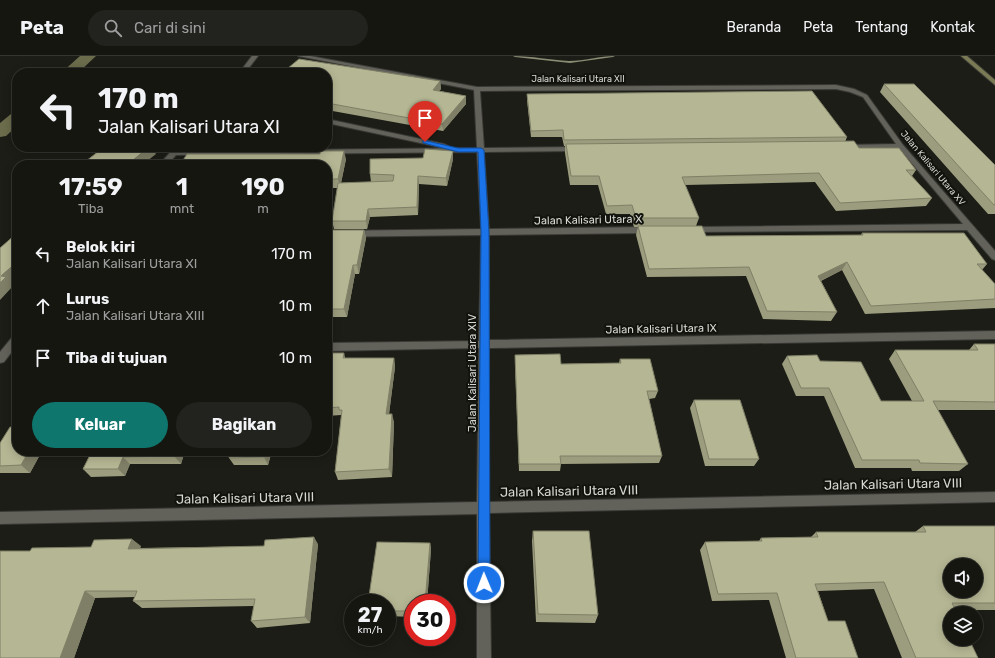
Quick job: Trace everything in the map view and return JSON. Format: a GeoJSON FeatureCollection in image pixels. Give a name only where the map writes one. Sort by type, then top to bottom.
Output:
{"type":"FeatureCollection","features":[{"type":"Feature","properties":{"kind":"street"},"geometry":{"type":"LineString","coordinates":[[246,68],[255,56]]}},
{"type":"Feature","properties":{"kind":"street","name":"Jalan Kalisari Utara XII"},"geometry":{"type":"LineString","coordinates":[[301,56],[477,89],[836,87],[857,91]]}},
{"type":"Feature","properties":{"kind":"street"},"geometry":{"type":"LineString","coordinates":[[964,56],[995,83]]}},
{"type":"Feature","properties":{"kind":"street"},"geometry":{"type":"LineString","coordinates":[[988,77],[995,77]]}},
{"type":"Feature","properties":{"kind":"street","name":"Jalan Kalisari Utara XIV"},"geometry":{"type":"LineString","coordinates":[[477,89],[485,232],[483,508],[484,658]]}},
{"type":"Feature","properties":{"kind":"street","name":"Jalan Kalisari Utara XV"},"geometry":{"type":"LineString","coordinates":[[857,91],[865,96],[901,146],[995,257]]}},
{"type":"Feature","properties":{"kind":"street"},"geometry":{"type":"LineString","coordinates":[[332,122],[458,150]]}},
{"type":"Feature","properties":{"kind":"street"},"geometry":{"type":"LineString","coordinates":[[838,147],[901,146]]}},
{"type":"Feature","properties":{"kind":"street"},"geometry":{"type":"LineString","coordinates":[[332,151],[584,149]]}},
{"type":"Feature","properties":{"kind":"street"},"geometry":{"type":"LineString","coordinates":[[167,160],[173,153],[268,152]]}},
{"type":"Feature","properties":{"kind":"street"},"geometry":{"type":"LineString","coordinates":[[684,230],[969,227]]}},
{"type":"Feature","properties":{"kind":"street","name":"Jalan Kalisari Utara X"},"geometry":{"type":"LineString","coordinates":[[332,234],[660,230]]}},
{"type":"Feature","properties":{"kind":"street","name":"Jalan Kalisari Utara IX"},"geometry":{"type":"LineString","coordinates":[[332,347],[995,336]]}},
{"type":"Feature","properties":{"kind":"street"},"geometry":{"type":"LineString","coordinates":[[3,356],[12,344]]}},
{"type":"Feature","properties":{"kind":"street","name":"Jalan Kalisari Utara VIII"},"geometry":{"type":"LineString","coordinates":[[0,518],[995,497]]}},
{"type":"Feature","properties":{"kind":"building"},"geometry":{"type":"Polygon","coordinates":[[[299,59],[440,81],[433,90],[466,96],[442,124],[332,104],[332,68],[288,68],[299,59]]]}},
{"type":"Feature","properties":{"kind":"building"},"geometry":{"type":"Polygon","coordinates":[[[884,84],[914,84],[995,165],[995,205],[994,205],[884,84]]]}},
{"type":"Feature","properties":{"kind":"building"},"geometry":{"type":"Polygon","coordinates":[[[812,91],[847,137],[564,140],[563,130],[531,131],[527,94],[812,91]]]}},
{"type":"Feature","properties":{"kind":"building"},"geometry":{"type":"Polygon","coordinates":[[[854,141],[859,148],[899,148],[916,170],[906,170],[932,198],[840,203],[819,173],[682,177],[699,218],[636,218],[632,205],[607,206],[599,176],[571,176],[566,144],[854,141]]]}},
{"type":"Feature","properties":{"kind":"building"},"geometry":{"type":"Polygon","coordinates":[[[425,149],[453,151],[446,178],[418,176],[417,207],[368,209],[366,221],[332,221],[338,183],[393,181],[394,175],[370,174],[370,159],[423,158],[425,149]]]}},
{"type":"Feature","properties":{"kind":"building"},"geometry":{"type":"Polygon","coordinates":[[[344,151],[338,179],[332,179],[332,160],[183,160],[187,154],[320,154],[320,152],[344,151]]]}},
{"type":"Feature","properties":{"kind":"building"},"geometry":{"type":"Polygon","coordinates":[[[98,152],[143,152],[133,160],[87,160],[98,152]]]}},
{"type":"Feature","properties":{"kind":"building"},"geometry":{"type":"Polygon","coordinates":[[[638,226],[702,226],[706,236],[964,233],[987,264],[977,264],[995,284],[995,299],[871,306],[847,262],[818,276],[837,312],[767,311],[749,267],[649,269],[638,226]]]}},
{"type":"Feature","properties":{"kind":"building"},"geometry":{"type":"Polygon","coordinates":[[[332,230],[364,230],[357,265],[353,265],[344,309],[332,309],[332,230]]]}},
{"type":"Feature","properties":{"kind":"building"},"geometry":{"type":"Polygon","coordinates":[[[12,237],[12,266],[1,276],[6,277],[0,283],[0,248],[12,237]]]}},
{"type":"Feature","properties":{"kind":"building"},"geometry":{"type":"Polygon","coordinates":[[[974,344],[995,344],[995,402],[933,401],[968,464],[920,463],[919,460],[862,460],[829,388],[801,388],[787,356],[817,355],[820,361],[861,362],[881,401],[924,401],[895,350],[978,350],[974,344]]]}},
{"type":"Feature","properties":{"kind":"building"},"geometry":{"type":"Polygon","coordinates":[[[332,353],[344,353],[343,358],[394,358],[386,414],[392,414],[389,469],[335,472],[342,410],[339,410],[339,407],[332,408],[332,353]]]}},
{"type":"Feature","properties":{"kind":"building"},"geometry":{"type":"Polygon","coordinates":[[[560,354],[561,364],[621,363],[620,359],[650,359],[658,391],[647,391],[662,456],[560,456],[561,464],[519,464],[515,355],[560,354]]]}},
{"type":"Feature","properties":{"kind":"building"},"geometry":{"type":"Polygon","coordinates":[[[694,400],[740,400],[759,459],[709,459],[694,400]]]}},
{"type":"Feature","properties":{"kind":"building"},"geometry":{"type":"Polygon","coordinates":[[[10,427],[12,427],[12,456],[26,456],[21,465],[0,466],[0,443],[10,427]]]}},
{"type":"Feature","properties":{"kind":"building"},"geometry":{"type":"Polygon","coordinates":[[[90,456],[174,456],[123,457],[118,469],[83,469],[90,456]]]}},
{"type":"Feature","properties":{"kind":"building"},"geometry":{"type":"Polygon","coordinates":[[[230,456],[264,456],[264,457],[229,458],[230,456]]]}},
{"type":"Feature","properties":{"kind":"building"},"geometry":{"type":"Polygon","coordinates":[[[923,526],[995,526],[995,603],[952,603],[954,606],[943,606],[943,646],[972,646],[978,658],[916,658],[884,582],[815,584],[828,621],[845,621],[858,658],[796,658],[777,593],[718,594],[705,542],[762,541],[761,538],[818,537],[816,532],[926,532],[923,526]]]}},
{"type":"Feature","properties":{"kind":"building"},"geometry":{"type":"Polygon","coordinates":[[[533,531],[589,531],[598,615],[538,614],[533,531]]]}},
{"type":"Feature","properties":{"kind":"building"},"geometry":{"type":"Polygon","coordinates":[[[314,537],[305,617],[251,621],[255,599],[133,601],[137,591],[85,591],[60,658],[0,658],[0,551],[30,551],[32,548],[91,547],[94,540],[132,539],[128,549],[264,546],[265,540],[314,537]]]}},
{"type":"Feature","properties":{"kind":"building"},"geometry":{"type":"Polygon","coordinates":[[[377,542],[430,543],[426,594],[404,594],[404,611],[396,611],[396,594],[369,594],[377,542]]]}},
{"type":"Feature","properties":{"kind":"waterway"},"geometry":{"type":"LineString","coordinates":[[75,68],[89,56]]}},
{"type":"Feature","properties":{"kind":"waterway"},"geometry":{"type":"LineString","coordinates":[[515,56],[570,62],[613,56]]}},
{"type":"Feature","properties":{"kind":"waterway"},"geometry":{"type":"LineString","coordinates":[[0,132],[12,122]]}},
{"type":"Feature","properties":{"kind":"route"},"geometry":{"type":"LineString","coordinates":[[425,142],[458,150],[481,150],[485,232],[483,508],[484,583]]}}]}
